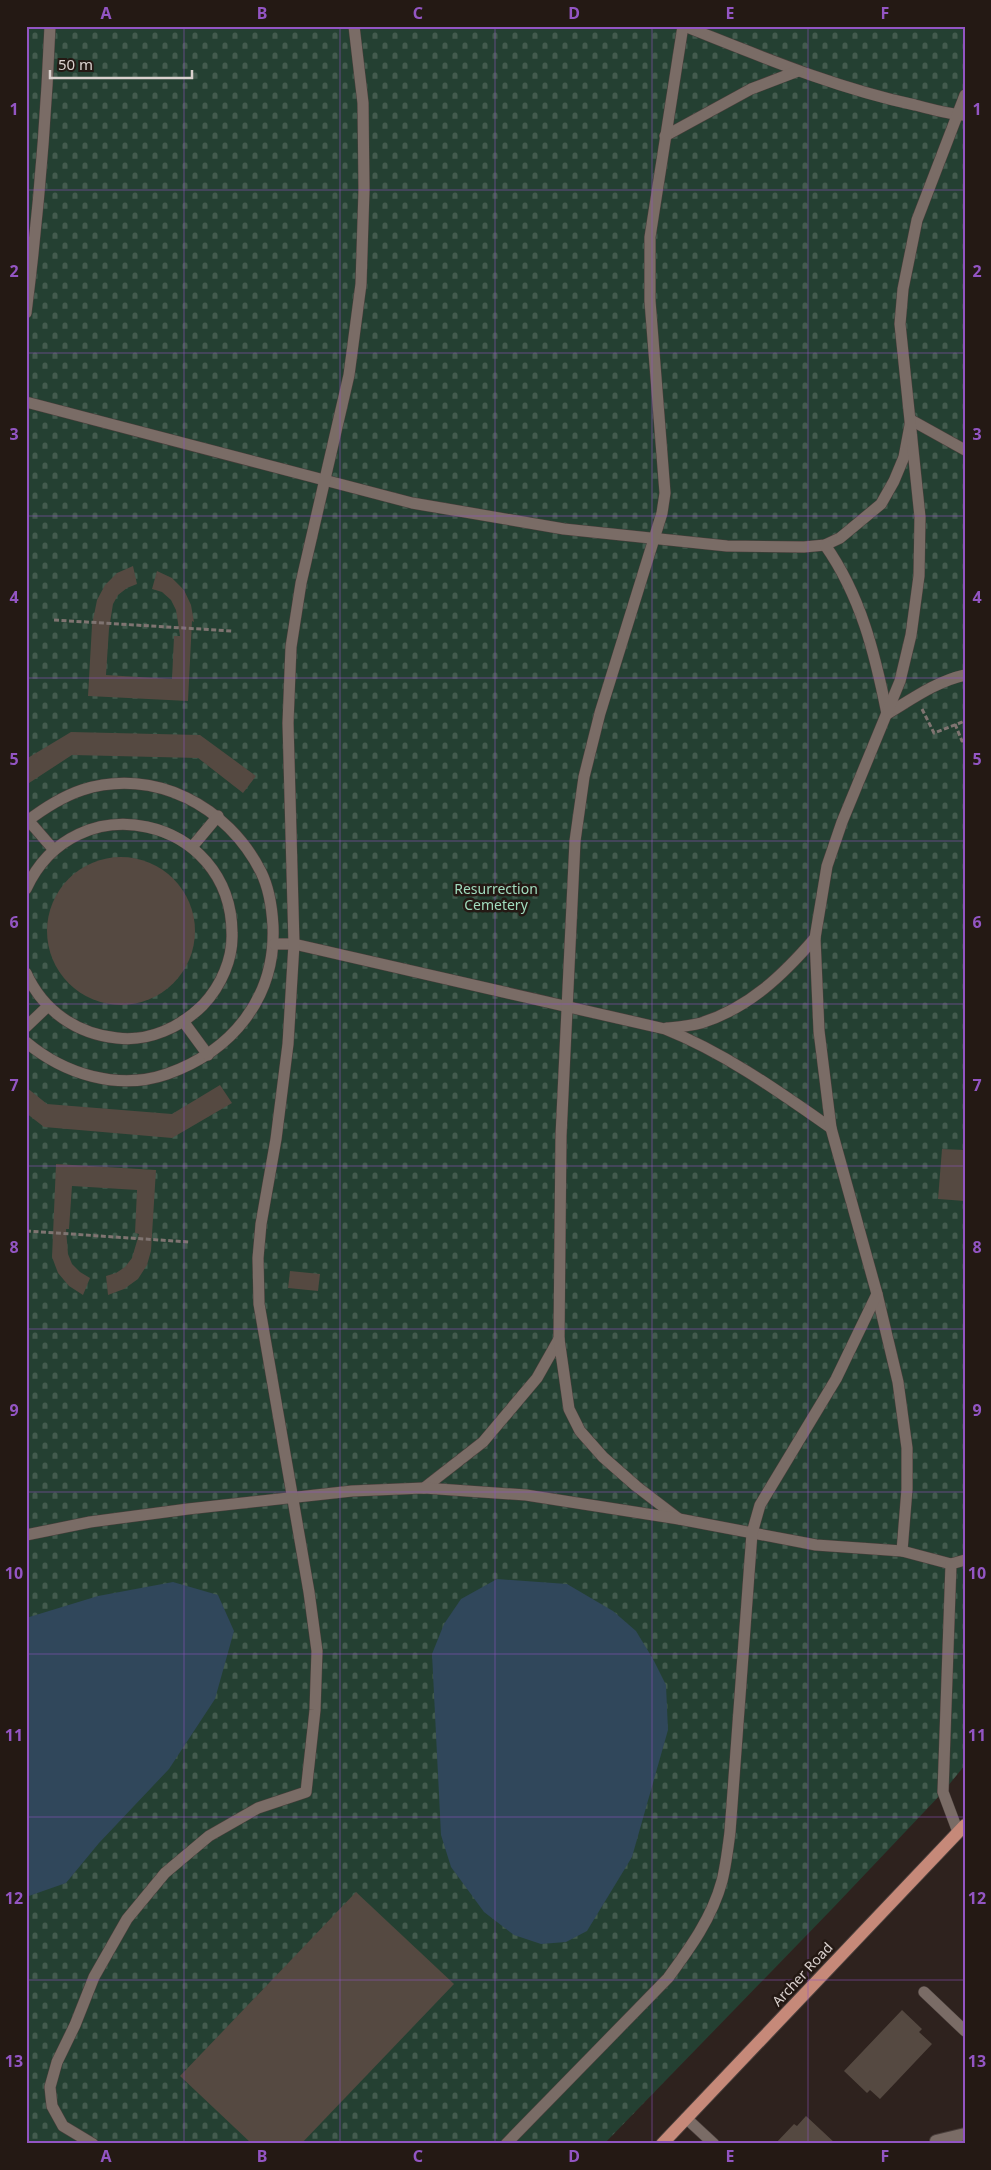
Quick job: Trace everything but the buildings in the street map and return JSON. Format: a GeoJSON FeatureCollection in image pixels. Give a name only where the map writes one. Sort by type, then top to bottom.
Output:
{"type":"FeatureCollection","features":[{"type":"Feature","properties":{"kind":"main road","name":"Archer Road"},"geometry":{"type":"LineString","coordinates":[[662,2144],[963,1832]]}},
{"type":"Feature","properties":{"kind":"street"},"geometry":{"type":"LineString","coordinates":[[936,2141],[965,2134]]}},
{"type":"Feature","properties":{"kind":"lane"},"geometry":{"type":"LineString","coordinates":[[26,313],[36,233],[47,105],[50,26]]}},
{"type":"Feature","properties":{"kind":"lane"},"geometry":{"type":"LineString","coordinates":[[93,2144],[63,2126],[52,2106],[50,2087],[57,2062],[75,2025],[94,1977],[127,1919],[165,1873],[209,1836],[258,1808],[306,1792],[315,1710],[317,1651],[309,1592],[259,1304],[258,1258],[261,1224],[276,1139],[288,1044],[294,944],[288,723],[291,646],[300,583],[349,375],[361,284],[364,190],[362,102],[354,26]]}},
{"type":"Feature","properties":{"kind":"lane"},"geometry":{"type":"LineString","coordinates":[[679,1519],[636,1486],[603,1457],[580,1431],[569,1409],[559,1339],[561,1136],[575,841],[584,777],[600,713],[662,513],[665,493],[650,301],[650,237],[684,26],[798,71],[890,100],[961,115]]}},
{"type":"Feature","properties":{"kind":"lane"},"geometry":{"type":"LineString","coordinates":[[665,136],[751,89],[798,71]]}},
{"type":"Feature","properties":{"kind":"lane"},"geometry":{"type":"LineString","coordinates":[[902,1551],[908,1489],[907,1448],[898,1382],[877,1294],[831,1128],[818,1031],[815,938],[827,866],[842,822],[900,681],[911,635],[919,576],[920,517],[900,324],[903,289],[917,220],[961,115],[965,95]]}},
{"type":"Feature","properties":{"kind":"lane"},"geometry":{"type":"LineString","coordinates":[[26,402],[412,503],[564,529],[726,546],[804,547],[825,545],[846,533],[881,504],[894,482],[904,457],[911,420]]}},
{"type":"Feature","properties":{"kind":"lane"},"geometry":{"type":"LineString","coordinates":[[911,420],[965,450]]}},
{"type":"Feature","properties":{"kind":"lane"},"geometry":{"type":"LineString","coordinates":[[825,545],[840,566],[865,622],[888,714]]}},
{"type":"Feature","properties":{"kind":"lane"},"geometry":{"type":"LineString","coordinates":[[888,714],[916,696],[955,677],[965,675]]}},
{"type":"Feature","properties":{"kind":"lane"},"geometry":{"type":"LineString","coordinates":[[26,1042],[42,1055],[69,1070],[99,1078],[130,1080],[161,1076],[190,1066],[216,1049],[239,1028],[256,1002],[268,974],[274,944],[272,908],[262,873],[244,842],[218,816],[188,797],[154,786],[118,784],[82,790],[49,804],[27,821],[54,850]]}},
{"type":"Feature","properties":{"kind":"lane"},"geometry":{"type":"LineString","coordinates":[[192,847],[218,816]]}},
{"type":"Feature","properties":{"kind":"lane"},"geometry":{"type":"LineString","coordinates":[[26,889],[41,864],[54,850],[68,839],[85,831],[120,824],[139,824],[156,828],[173,835],[192,847],[214,870],[223,886],[232,921],[233,939],[227,963],[218,986],[208,1000],[183,1021],[153,1035],[120,1038],[86,1031],[69,1023],[48,1006],[36,991],[26,973]]}},
{"type":"Feature","properties":{"kind":"lane"},"geometry":{"type":"LineString","coordinates":[[665,1029],[700,1023],[726,1014],[750,1000],[773,983],[815,938]]}},
{"type":"Feature","properties":{"kind":"lane"},"geometry":{"type":"LineString","coordinates":[[274,944],[294,944],[665,1029],[724,1056],[831,1128]]}},
{"type":"Feature","properties":{"kind":"lane"},"geometry":{"type":"LineString","coordinates":[[26,1027],[48,1006]]}},
{"type":"Feature","properties":{"kind":"lane"},"geometry":{"type":"LineString","coordinates":[[183,1021],[208,1055]]}},
{"type":"Feature","properties":{"kind":"lane"},"geometry":{"type":"LineString","coordinates":[[506,2144],[668,1978],[690,1948],[710,1914],[722,1881],[730,1832],[752,1533],[760,1505],[836,1379],[877,1294]]}},
{"type":"Feature","properties":{"kind":"lane"},"geometry":{"type":"LineString","coordinates":[[424,1488],[482,1442],[536,1378],[559,1339]]}},
{"type":"Feature","properties":{"kind":"lane"},"geometry":{"type":"LineString","coordinates":[[26,1535],[90,1522],[292,1497],[352,1491],[424,1488],[526,1495],[679,1519],[816,1545],[902,1551],[951,1564],[965,1560]]}},
{"type":"Feature","properties":{"kind":"lane"},"geometry":{"type":"LineString","coordinates":[[951,1564],[942,1792],[963,1832]]}},
{"type":"Feature","properties":{"kind":"lane"},"geometry":{"type":"LineString","coordinates":[[924,1992],[965,2031]]}},
{"type":"Feature","properties":{"kind":"lane"},"geometry":{"type":"LineString","coordinates":[[686,2118],[714,2144]]}},
{"type":"Feature","properties":{"kind":"path"},"geometry":{"type":"LineString","coordinates":[[54,620],[232,631]]}},
{"type":"Feature","properties":{"kind":"path"},"geometry":{"type":"LineString","coordinates":[[916,696],[934,733],[965,721]]}},
{"type":"Feature","properties":{"kind":"path"},"geometry":{"type":"LineString","coordinates":[[955,724],[962,741],[965,740]]}},
{"type":"Feature","properties":{"kind":"path"},"geometry":{"type":"LineString","coordinates":[[26,1231],[189,1242]]}},
{"type":"Feature","properties":{"kind":"green space","name":"Resurrection Cemetery"},"geometry":{"type":"Polygon","coordinates":[[[26,26],[965,26],[965,1765],[943,1792],[832,1909],[604,2144],[26,2144],[26,26]]]}},
{"type":"Feature","properties":{"kind":"water"},"geometry":{"type":"Polygon","coordinates":[[[497,1579],[567,1584],[613,1611],[636,1631],[666,1685],[668,1730],[632,1857],[587,1931],[566,1942],[541,1944],[514,1935],[484,1912],[451,1867],[441,1835],[432,1654],[444,1624],[461,1599],[497,1579]]]}},
{"type":"Feature","properties":{"kind":"water"},"geometry":{"type":"Polygon","coordinates":[[[173,1582],[218,1595],[234,1631],[215,1699],[169,1769],[99,1843],[66,1883],[26,1897],[26,1618],[98,1596],[173,1582]]]}}]}
